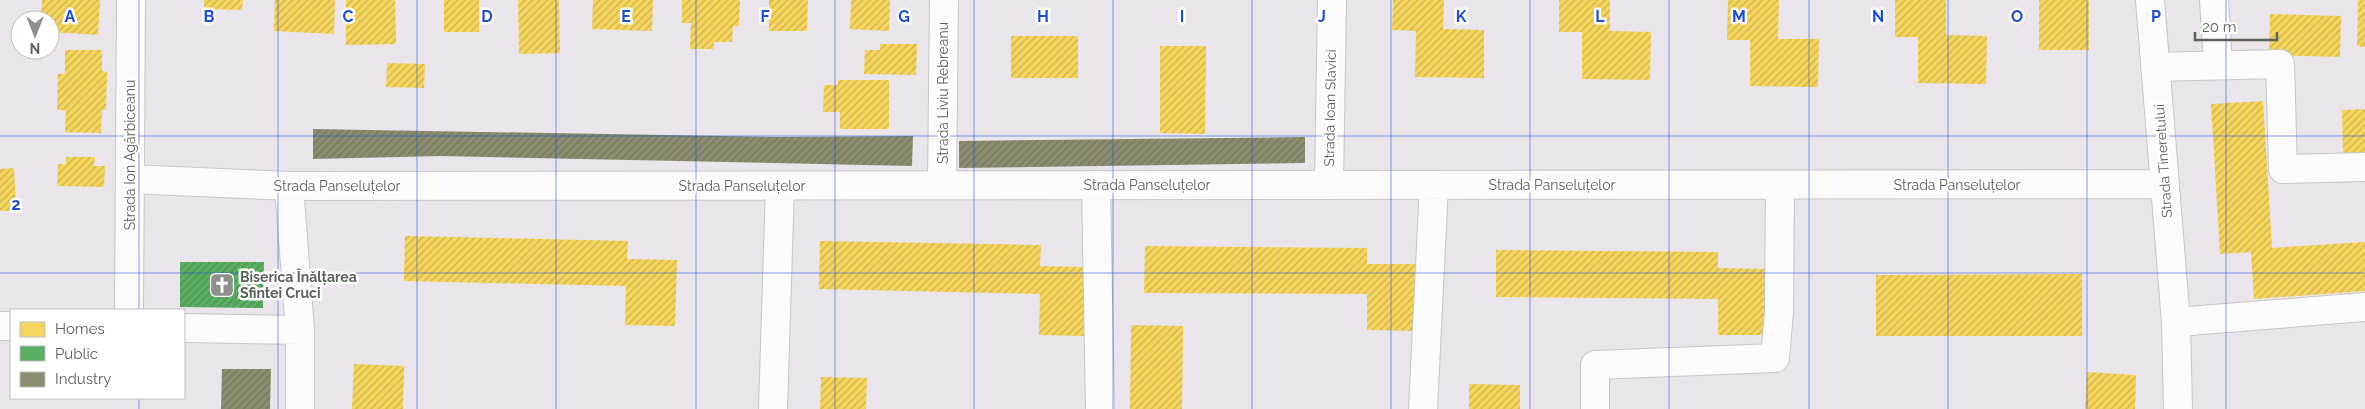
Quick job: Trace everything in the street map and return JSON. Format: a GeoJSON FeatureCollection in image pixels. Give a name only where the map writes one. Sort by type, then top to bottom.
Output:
{"type":"FeatureCollection","features":[{"type":"Feature","properties":{"kind":"street","name":"Strada Ion Agârbiceanu"},"geometry":{"type":"LineString","coordinates":[[129,309],[131,0]]}},
{"type":"Feature","properties":{"kind":"street","name":"Strada Liviu Rebreanu"},"geometry":{"type":"LineString","coordinates":[[942,185],[944,0]]}},
{"type":"Feature","properties":{"kind":"street","name":"Strada Ioan Slavici"},"geometry":{"type":"LineString","coordinates":[[1329,185],[1332,0]]}},
{"type":"Feature","properties":{"kind":"street","name":"Strada Tineretului"},"geometry":{"type":"LineString","coordinates":[[2150,0],[2176,322],[2178,409]]}},
{"type":"Feature","properties":{"kind":"street"},"geometry":{"type":"LineString","coordinates":[[2214,0],[2218,65]]}},
{"type":"Feature","properties":{"kind":"street"},"geometry":{"type":"LineString","coordinates":[[2156,67],[2280,64],[2283,169],[2365,166]]}},
{"type":"Feature","properties":{"kind":"street","name":"Strada Panseluțelor"},"geometry":{"type":"LineString","coordinates":[[130,179],[289,186],[2165,184]]}},
{"type":"Feature","properties":{"kind":"street"},"geometry":{"type":"LineString","coordinates":[[1096,185],[1100,409]]}},
{"type":"Feature","properties":{"kind":"street"},"geometry":{"type":"LineString","coordinates":[[1424,409],[1434,185]]}},
{"type":"Feature","properties":{"kind":"street"},"geometry":{"type":"LineString","coordinates":[[1595,409],[1596,365],[1775,358],[1779,312],[1780,185]]}},
{"type":"Feature","properties":{"kind":"street"},"geometry":{"type":"LineString","coordinates":[[289,186],[300,330],[300,409]]}},
{"type":"Feature","properties":{"kind":"street"},"geometry":{"type":"LineString","coordinates":[[773,409],[780,186]]}},
{"type":"Feature","properties":{"kind":"street"},"geometry":{"type":"LineString","coordinates":[[2176,322],[2365,307]]}},
{"type":"Feature","properties":{"kind":"street"},"geometry":{"type":"LineString","coordinates":[[185,328],[300,330]]}},
{"type":"Feature","properties":{"kind":"building: Homes"},"geometry":{"type":"Polygon","coordinates":[[[42,0],[100,0],[98,35],[60,33],[60,10],[42,10],[42,0]]]}},
{"type":"Feature","properties":{"kind":"building: Homes"},"geometry":{"type":"Polygon","coordinates":[[[204,0],[243,0],[242,10],[204,9],[204,0]]]}},
{"type":"Feature","properties":{"kind":"building: Homes"},"geometry":{"type":"Polygon","coordinates":[[[275,0],[335,0],[334,34],[274,31],[275,0]]]}},
{"type":"Feature","properties":{"kind":"building: Homes"},"geometry":{"type":"Polygon","coordinates":[[[346,0],[395,0],[396,44],[346,45],[346,0]]]}},
{"type":"Feature","properties":{"kind":"building: Homes"},"geometry":{"type":"Polygon","coordinates":[[[444,0],[479,0],[479,32],[444,32],[444,0]]]}},
{"type":"Feature","properties":{"kind":"building: Homes"},"geometry":{"type":"Polygon","coordinates":[[[518,0],[559,0],[560,53],[519,54],[518,0]]]}},
{"type":"Feature","properties":{"kind":"building: Homes"},"geometry":{"type":"Polygon","coordinates":[[[593,0],[653,0],[652,31],[592,29],[593,0]]]}},
{"type":"Feature","properties":{"kind":"building: Homes"},"geometry":{"type":"Polygon","coordinates":[[[682,0],[740,0],[739,26],[733,26],[732,42],[714,42],[714,49],[690,49],[691,23],[682,23],[682,0]]]}},
{"type":"Feature","properties":{"kind":"building: Homes"},"geometry":{"type":"Polygon","coordinates":[[[769,0],[808,0],[807,31],[769,31],[769,0]]]}},
{"type":"Feature","properties":{"kind":"building: Homes"},"geometry":{"type":"Polygon","coordinates":[[[851,0],[890,0],[889,31],[850,29],[851,0]]]}},
{"type":"Feature","properties":{"kind":"building: Homes"},"geometry":{"type":"Polygon","coordinates":[[[1393,0],[1444,0],[1443,29],[1484,30],[1484,78],[1415,77],[1416,31],[1392,30],[1393,0]]]}},
{"type":"Feature","properties":{"kind":"building: Homes"},"geometry":{"type":"Polygon","coordinates":[[[1559,0],[1610,0],[1610,31],[1651,32],[1650,80],[1582,79],[1582,32],[1559,32],[1559,0]]]}},
{"type":"Feature","properties":{"kind":"building: Homes"},"geometry":{"type":"Polygon","coordinates":[[[1728,0],[1779,0],[1778,39],[1819,39],[1818,87],[1750,86],[1750,40],[1727,40],[1728,0]]]}},
{"type":"Feature","properties":{"kind":"building: Homes"},"geometry":{"type":"Polygon","coordinates":[[[1895,0],[1946,0],[1946,35],[1987,36],[1986,84],[1918,83],[1918,37],[1895,37],[1895,0]]]}},
{"type":"Feature","properties":{"kind":"building: Homes"},"geometry":{"type":"Polygon","coordinates":[[[2039,0],[2089,0],[2089,50],[2039,50],[2039,0]]]}},
{"type":"Feature","properties":{"kind":"building: Homes"},"geometry":{"type":"Polygon","coordinates":[[[2358,0],[2365,0],[2365,47],[2357,46],[2358,0]]]}},
{"type":"Feature","properties":{"kind":"building: Homes"},"geometry":{"type":"Polygon","coordinates":[[[2270,14],[2341,16],[2340,57],[2269,55],[2270,14]]]}},
{"type":"Feature","properties":{"kind":"building: Homes"},"geometry":{"type":"Polygon","coordinates":[[[1011,36],[1078,36],[1078,78],[1011,78],[1011,36]]]}},
{"type":"Feature","properties":{"kind":"building: Homes"},"geometry":{"type":"Polygon","coordinates":[[[880,44],[917,44],[916,75],[864,74],[865,50],[880,50],[880,44]]]}},
{"type":"Feature","properties":{"kind":"building: Homes"},"geometry":{"type":"Polygon","coordinates":[[[1160,46],[1206,46],[1205,134],[1160,133],[1160,46]]]}},
{"type":"Feature","properties":{"kind":"building: Homes"},"geometry":{"type":"Polygon","coordinates":[[[65,50],[102,50],[102,71],[107,72],[106,110],[102,110],[101,133],[65,132],[66,110],[57,110],[58,74],[65,74],[65,50]]]}},
{"type":"Feature","properties":{"kind":"building: Homes"},"geometry":{"type":"Polygon","coordinates":[[[387,63],[425,64],[424,88],[386,87],[387,63]]]}},
{"type":"Feature","properties":{"kind":"building: Homes"},"geometry":{"type":"Polygon","coordinates":[[[838,80],[889,80],[889,129],[840,129],[840,112],[823,112],[824,85],[838,85],[838,80]]]}},
{"type":"Feature","properties":{"kind":"building: Homes"},"geometry":{"type":"Polygon","coordinates":[[[2263,101],[2272,248],[2365,242],[2365,291],[2254,299],[2251,252],[2220,254],[2211,104],[2263,101]]]}},
{"type":"Feature","properties":{"kind":"building: Homes"},"geometry":{"type":"Polygon","coordinates":[[[2365,109],[2365,154],[2343,155],[2342,110],[2365,109]]]}},
{"type":"Feature","properties":{"kind":"building: Homes"},"geometry":{"type":"Polygon","coordinates":[[[66,157],[95,157],[94,166],[105,166],[104,187],[57,186],[58,164],[66,164],[66,157]]]}},
{"type":"Feature","properties":{"kind":"building: Homes"},"geometry":{"type":"Polygon","coordinates":[[[14,168],[16,211],[0,211],[0,169],[14,168]]]}},
{"type":"Feature","properties":{"kind":"building: Homes"},"geometry":{"type":"Polygon","coordinates":[[[405,236],[628,241],[627,259],[677,260],[675,326],[625,325],[626,286],[404,281],[405,236]]]}},
{"type":"Feature","properties":{"kind":"building: Homes"},"geometry":{"type":"Polygon","coordinates":[[[820,241],[1041,245],[1040,266],[1085,267],[1084,336],[1039,335],[1040,294],[819,289],[820,241]]]}},
{"type":"Feature","properties":{"kind":"building: Homes"},"geometry":{"type":"Polygon","coordinates":[[[1145,246],[1367,248],[1367,264],[1416,264],[1415,331],[1367,330],[1367,294],[1144,293],[1145,246]]]}},
{"type":"Feature","properties":{"kind":"building: Homes"},"geometry":{"type":"Polygon","coordinates":[[[1496,250],[1718,252],[1718,268],[1767,269],[1767,335],[1718,335],[1718,299],[1496,297],[1496,250]]]}},
{"type":"Feature","properties":{"kind":"building: Homes"},"geometry":{"type":"Polygon","coordinates":[[[2082,274],[2082,336],[1876,336],[1876,275],[2082,274]]]}},
{"type":"Feature","properties":{"kind":"building: Homes"},"geometry":{"type":"Polygon","coordinates":[[[1131,325],[1183,326],[1182,409],[1130,409],[1131,325]]]}},
{"type":"Feature","properties":{"kind":"building: Homes"},"geometry":{"type":"Polygon","coordinates":[[[354,364],[404,366],[403,409],[352,409],[354,364]]]}},
{"type":"Feature","properties":{"kind":"building: Homes"},"geometry":{"type":"Polygon","coordinates":[[[2087,372],[2136,375],[2135,409],[2085,409],[2087,372]]]}},
{"type":"Feature","properties":{"kind":"building: Homes"},"geometry":{"type":"Polygon","coordinates":[[[821,377],[867,378],[866,409],[820,409],[821,377]]]}},
{"type":"Feature","properties":{"kind":"building: Homes"},"geometry":{"type":"Polygon","coordinates":[[[1469,384],[1520,385],[1520,409],[1469,409],[1469,384]]]}},
{"type":"Feature","properties":{"kind":"building: Public","name":"Biserica Înălțarea Sfintei Cruci"},"geometry":{"type":"Polygon","coordinates":[[[180,262],[264,262],[263,308],[180,307],[180,262]]]}},
{"type":"Feature","properties":{"kind":"building: Industry"},"geometry":{"type":"Polygon","coordinates":[[[313,129],[778,137],[913,136],[912,166],[440,156],[313,159],[313,129]]]}},
{"type":"Feature","properties":{"kind":"building: Industry"},"geometry":{"type":"Polygon","coordinates":[[[1305,137],[1305,163],[959,168],[959,141],[1305,137]]]}},
{"type":"Feature","properties":{"kind":"building: Industry"},"geometry":{"type":"Polygon","coordinates":[[[222,369],[271,369],[270,409],[221,409],[222,369]]]}},
{"type":"Feature","properties":{"kind":"place","name":"Biserica Înălțarea Sfintei Cruci"},"geometry":{"type":"Point","coordinates":[222,285]}}]}
